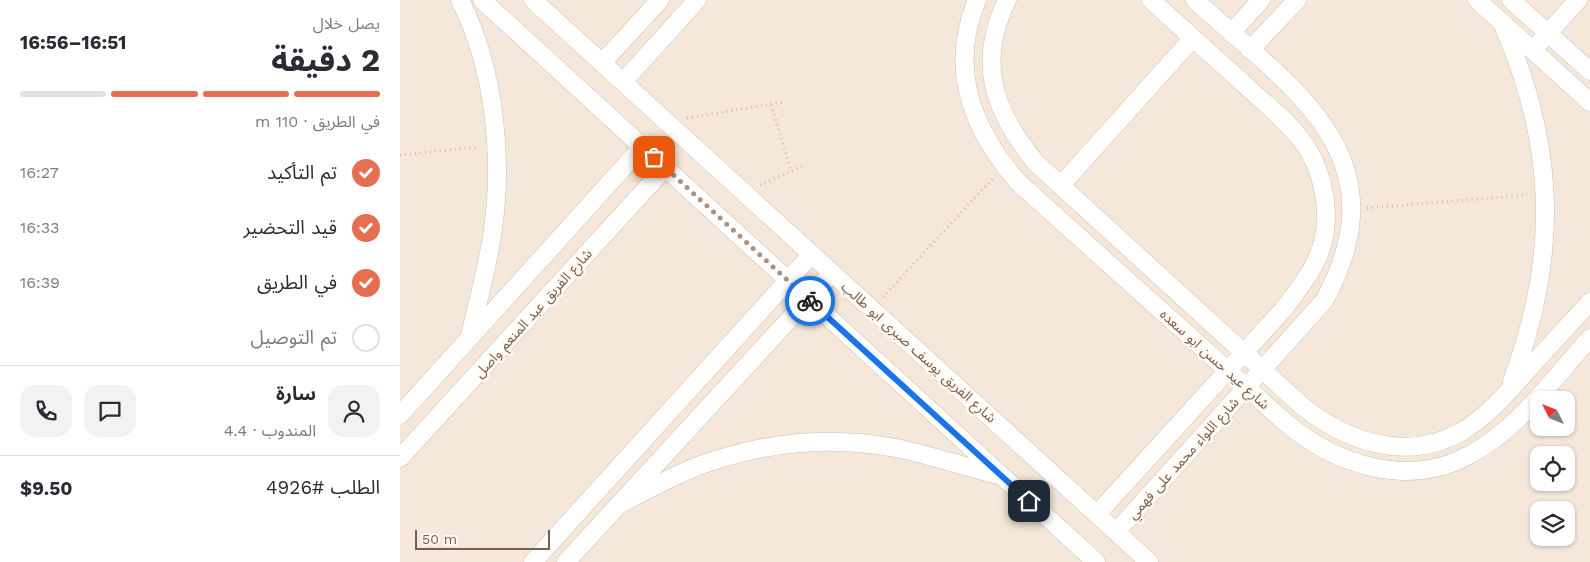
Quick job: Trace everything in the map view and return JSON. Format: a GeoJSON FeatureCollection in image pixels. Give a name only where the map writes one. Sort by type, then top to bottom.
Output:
{"type":"FeatureCollection","features":[{"type":"Feature","properties":{"kind":"street"},"geometry":{"type":"LineString","coordinates":[[460,0],[478,45],[489,88],[496,145],[497,184],[492,236],[469,339]]}},
{"type":"Feature","properties":{"kind":"street"},"geometry":{"type":"LineString","coordinates":[[482,0],[1096,562]]}},
{"type":"Feature","properties":{"kind":"street","name":"شارع الفريق يوسف صبرى ابو طالب"},"geometry":{"type":"LineString","coordinates":[[534,0],[1149,562]]}},
{"type":"Feature","properties":{"kind":"street"},"geometry":{"type":"LineString","coordinates":[[602,63],[660,0]]}},
{"type":"Feature","properties":{"kind":"street"},"geometry":{"type":"LineString","coordinates":[[623,82],[697,0]]}},
{"type":"Feature","properties":{"kind":"street","name":"شارع عيد حسن ابو سعده"},"geometry":{"type":"LineString","coordinates":[[977,0],[969,21],[964,59],[968,98],[982,133],[1004,166],[1020,184],[1304,438],[1345,460],[1376,469],[1407,471],[1436,468],[1471,455],[1501,433],[1527,408],[1590,338]]}},
{"type":"Feature","properties":{"kind":"street","name":"شارع عيد حسن ابو سعده"},"geometry":{"type":"LineString","coordinates":[[1007,0],[999,17],[992,43],[991,70],[996,97],[1006,122],[1036,163],[1317,418],[1353,438],[1378,445],[1402,447],[1427,444],[1458,433],[1486,414],[1590,302]]}},
{"type":"Feature","properties":{"kind":"street","name":"شارع اللواء محمد على فهمي"},"geometry":{"type":"LineString","coordinates":[[1097,514],[1292,299],[1317,260],[1325,230],[1325,199],[1318,170],[1303,142],[1283,120],[1151,0]]}},
{"type":"Feature","properties":{"kind":"street","name":"شارع اللواء محمد على فهمي"},"geometry":{"type":"LineString","coordinates":[[1116,532],[1264,370],[1324,301],[1342,265],[1349,243],[1353,209],[1348,179],[1339,149],[1323,122],[1302,98],[1195,0]]}},
{"type":"Feature","properties":{"kind":"street"},"geometry":{"type":"LineString","coordinates":[[1231,33],[1261,0]]}},
{"type":"Feature","properties":{"kind":"street"},"geometry":{"type":"LineString","coordinates":[[1250,50],[1296,0]]}},
{"type":"Feature","properties":{"kind":"street"},"geometry":{"type":"LineString","coordinates":[[1477,0],[1590,102]]}},
{"type":"Feature","properties":{"kind":"street"},"geometry":{"type":"LineString","coordinates":[[1511,0],[1590,71]]}},
{"type":"Feature","properties":{"kind":"street"},"geometry":{"type":"LineString","coordinates":[[1533,50],[1578,0]]}},
{"type":"Feature","properties":{"kind":"street"},"geometry":{"type":"LineString","coordinates":[[1502,23],[1520,63],[1533,106],[1541,149],[1545,193],[1545,244],[1538,293],[1527,342],[1509,390],[1527,408]]}},
{"type":"Feature","properties":{"kind":"street"},"geometry":{"type":"LineString","coordinates":[[1061,185],[1193,38]]}},
{"type":"Feature","properties":{"kind":"street"},"geometry":{"type":"LineString","coordinates":[[400,415],[642,147]]}},
{"type":"Feature","properties":{"kind":"street","name":"شارع الفريق عبد المنعم واصل"},"geometry":{"type":"LineString","coordinates":[[400,458],[665,168]]}},
{"type":"Feature","properties":{"kind":"street"},"geometry":{"type":"LineString","coordinates":[[1107,262],[1124,243]]}},
{"type":"Feature","properties":{"kind":"street"},"geometry":{"type":"LineString","coordinates":[[533,562],[812,254]]}},
{"type":"Feature","properties":{"kind":"street"},"geometry":{"type":"LineString","coordinates":[[1130,283],[1148,264]]}},
{"type":"Feature","properties":{"kind":"street"},"geometry":{"type":"LineString","coordinates":[[566,562],[832,273]]}},
{"type":"Feature","properties":{"kind":"street"},"geometry":{"type":"LineString","coordinates":[[1345,460],[1353,438]]}},
{"type":"Feature","properties":{"kind":"street"},"geometry":{"type":"LineString","coordinates":[[618,505],[679,474],[721,458],[764,447],[811,442],[853,442],[896,448],[1002,476]]}},
{"type":"Feature","properties":{"kind":"street"},"geometry":{"type":"LineString","coordinates":[[1427,444],[1436,468]]}},
{"type":"Feature","properties":{"kind":"path"},"geometry":{"type":"LineString","coordinates":[[666,122],[784,102]]}},
{"type":"Feature","properties":{"kind":"path"},"geometry":{"type":"LineString","coordinates":[[771,104],[792,171]]}},
{"type":"Feature","properties":{"kind":"path"},"geometry":{"type":"LineString","coordinates":[[400,155],[496,145]]}},
{"type":"Feature","properties":{"kind":"path"},"geometry":{"type":"LineString","coordinates":[[744,192],[802,166]]}},
{"type":"Feature","properties":{"kind":"path"},"geometry":{"type":"LineString","coordinates":[[872,309],[1004,166]]}},
{"type":"Feature","properties":{"kind":"path"},"geometry":{"type":"LineString","coordinates":[[1353,209],[1545,193]]}},
{"type":"Feature","properties":{"kind":"shaded area"},"geometry":{"type":"Polygon","coordinates":[[[400,0],[1590,0],[1590,562],[400,562],[400,0]]]}},
{"type":"Feature","properties":{"kind":"way so far"},"geometry":{"type":"LineString","coordinates":[[654,157],[810,301]]}},
{"type":"Feature","properties":{"kind":"route"},"geometry":{"type":"LineString","coordinates":[[810,301],[1029,501]]}}]}
